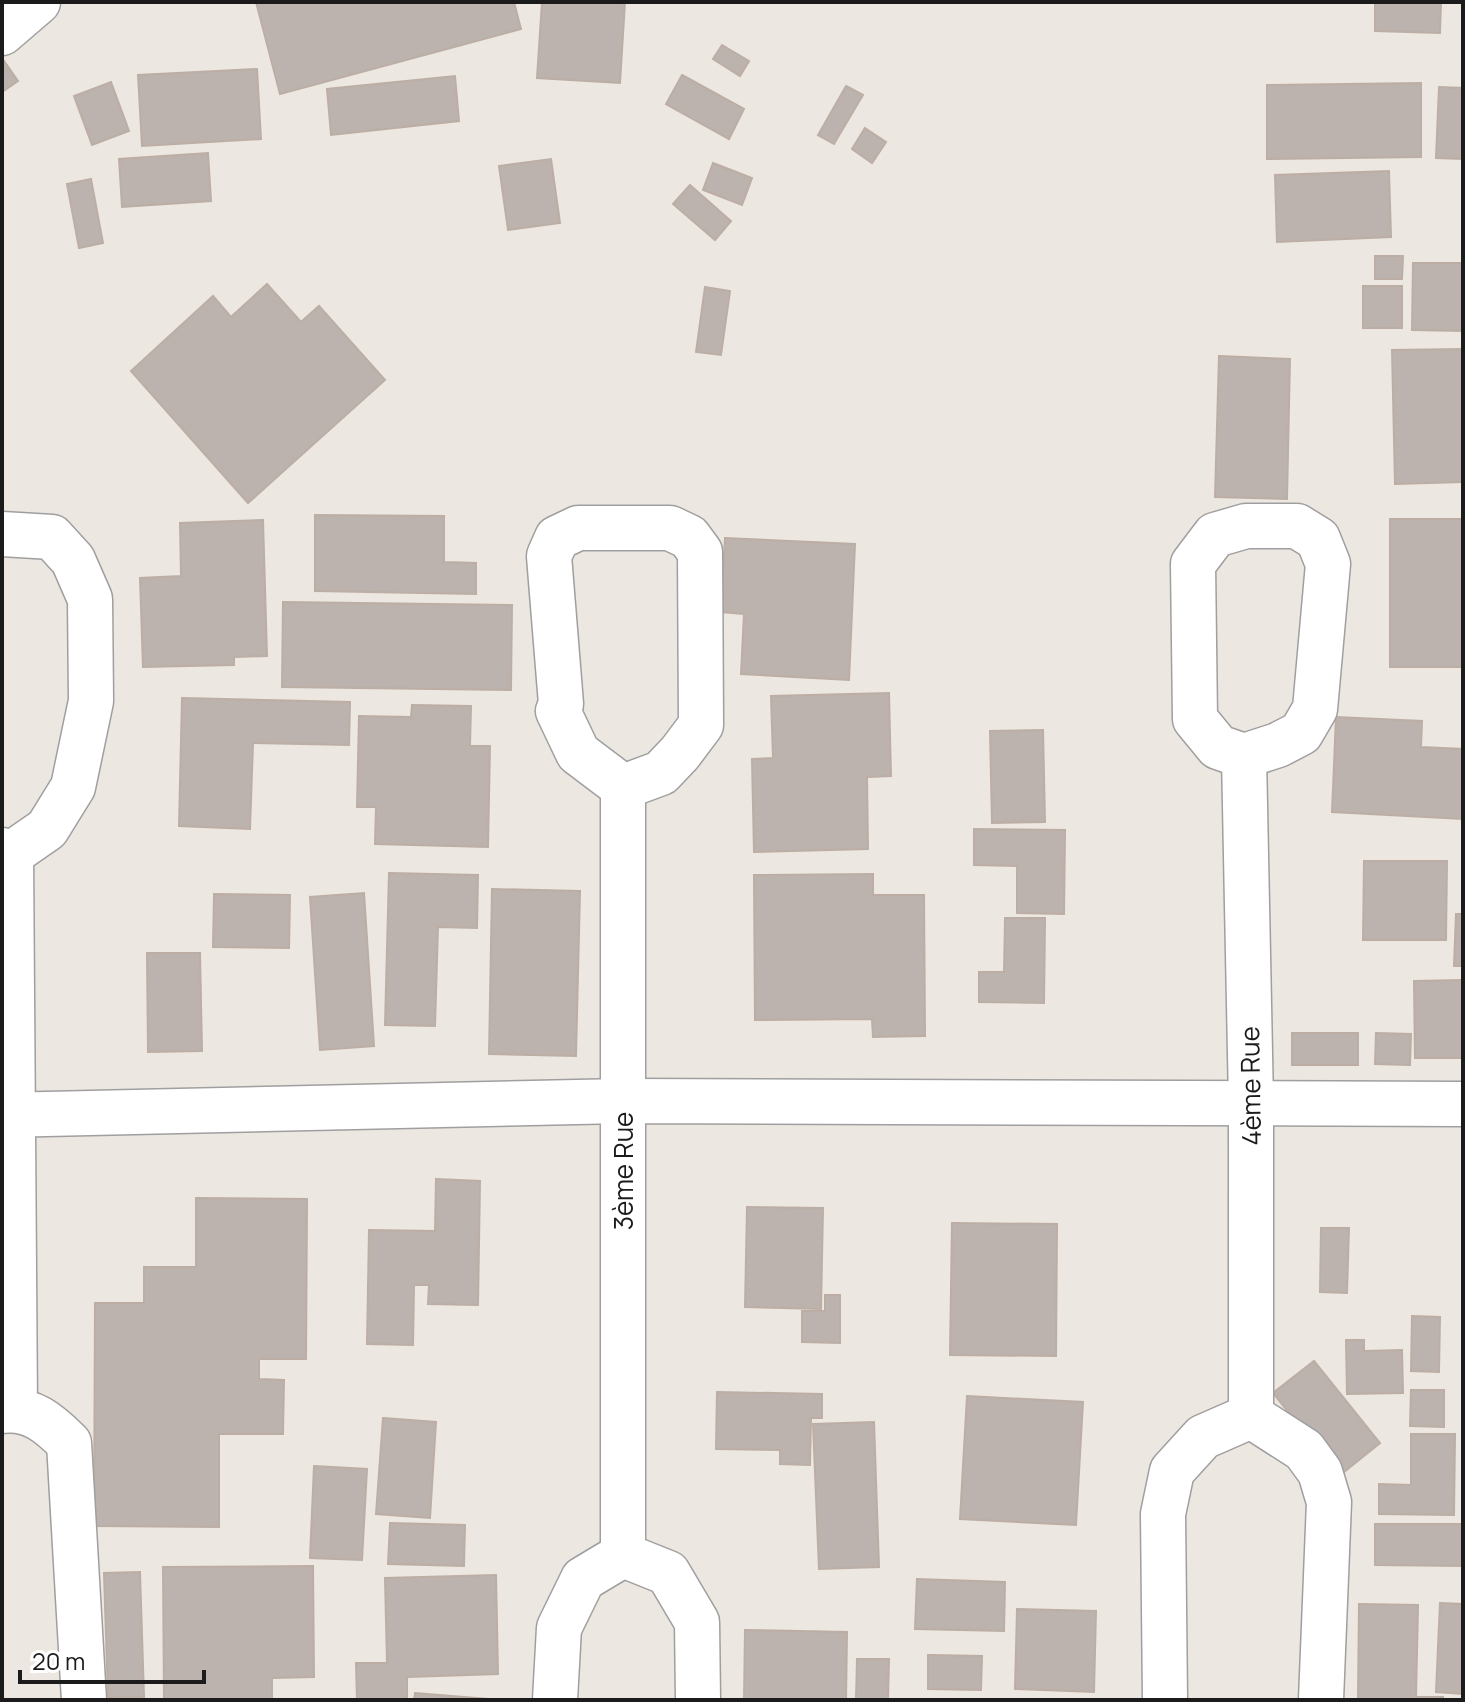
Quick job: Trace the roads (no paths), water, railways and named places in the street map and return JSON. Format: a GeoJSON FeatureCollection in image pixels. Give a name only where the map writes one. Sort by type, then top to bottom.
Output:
{"type":"FeatureCollection","features":[{"type":"Feature","properties":{"kind":"street"},"geometry":{"type":"LineString","coordinates":[[2,33],[38,2]]}},
{"type":"Feature","properties":{"kind":"street"},"geometry":{"type":"LineString","coordinates":[[1246,526],[1297,526],[1318,539],[1328,564],[1315,709],[1301,733],[1278,745],[1244,756],[1218,747],[1195,719],[1193,564],[1215,535],[1246,526]]}},
{"type":"Feature","properties":{"kind":"street"},"geometry":{"type":"LineString","coordinates":[[578,528],[670,528],[689,537],[700,552],[701,725],[661,773],[623,787],[578,753],[558,711],[561,704],[549,556],[557,538],[578,528]]}},
{"type":"Feature","properties":{"kind":"street"},"geometry":{"type":"LineString","coordinates":[[2,534],[52,537],[73,560],[90,599],[91,701],[73,787],[47,829],[7,852],[9,1410],[47,1421],[69,1443],[84,1700]]}},
{"type":"Feature","properties":{"kind":"street","name":"4ème Rue"},"geometry":{"type":"LineString","coordinates":[[1244,756],[1251,1103],[1251,1416]]}},
{"type":"Feature","properties":{"kind":"street","name":"3ème Rue"},"geometry":{"type":"LineString","coordinates":[[623,787],[623,1555]]}},
{"type":"Feature","properties":{"kind":"street"},"geometry":{"type":"LineString","coordinates":[[7,1115],[623,1101],[1463,1104]]}},
{"type":"Feature","properties":{"kind":"street"},"geometry":{"type":"LineString","coordinates":[[1165,1700],[1163,1514],[1172,1471],[1203,1437],[1251,1416],[1304,1450],[1320,1472],[1329,1502],[1321,1700]]}},
{"type":"Feature","properties":{"kind":"street"},"geometry":{"type":"LineString","coordinates":[[555,1700],[559,1628],[583,1579],[623,1555],[668,1573],[697,1622],[698,1700]]}}]}
